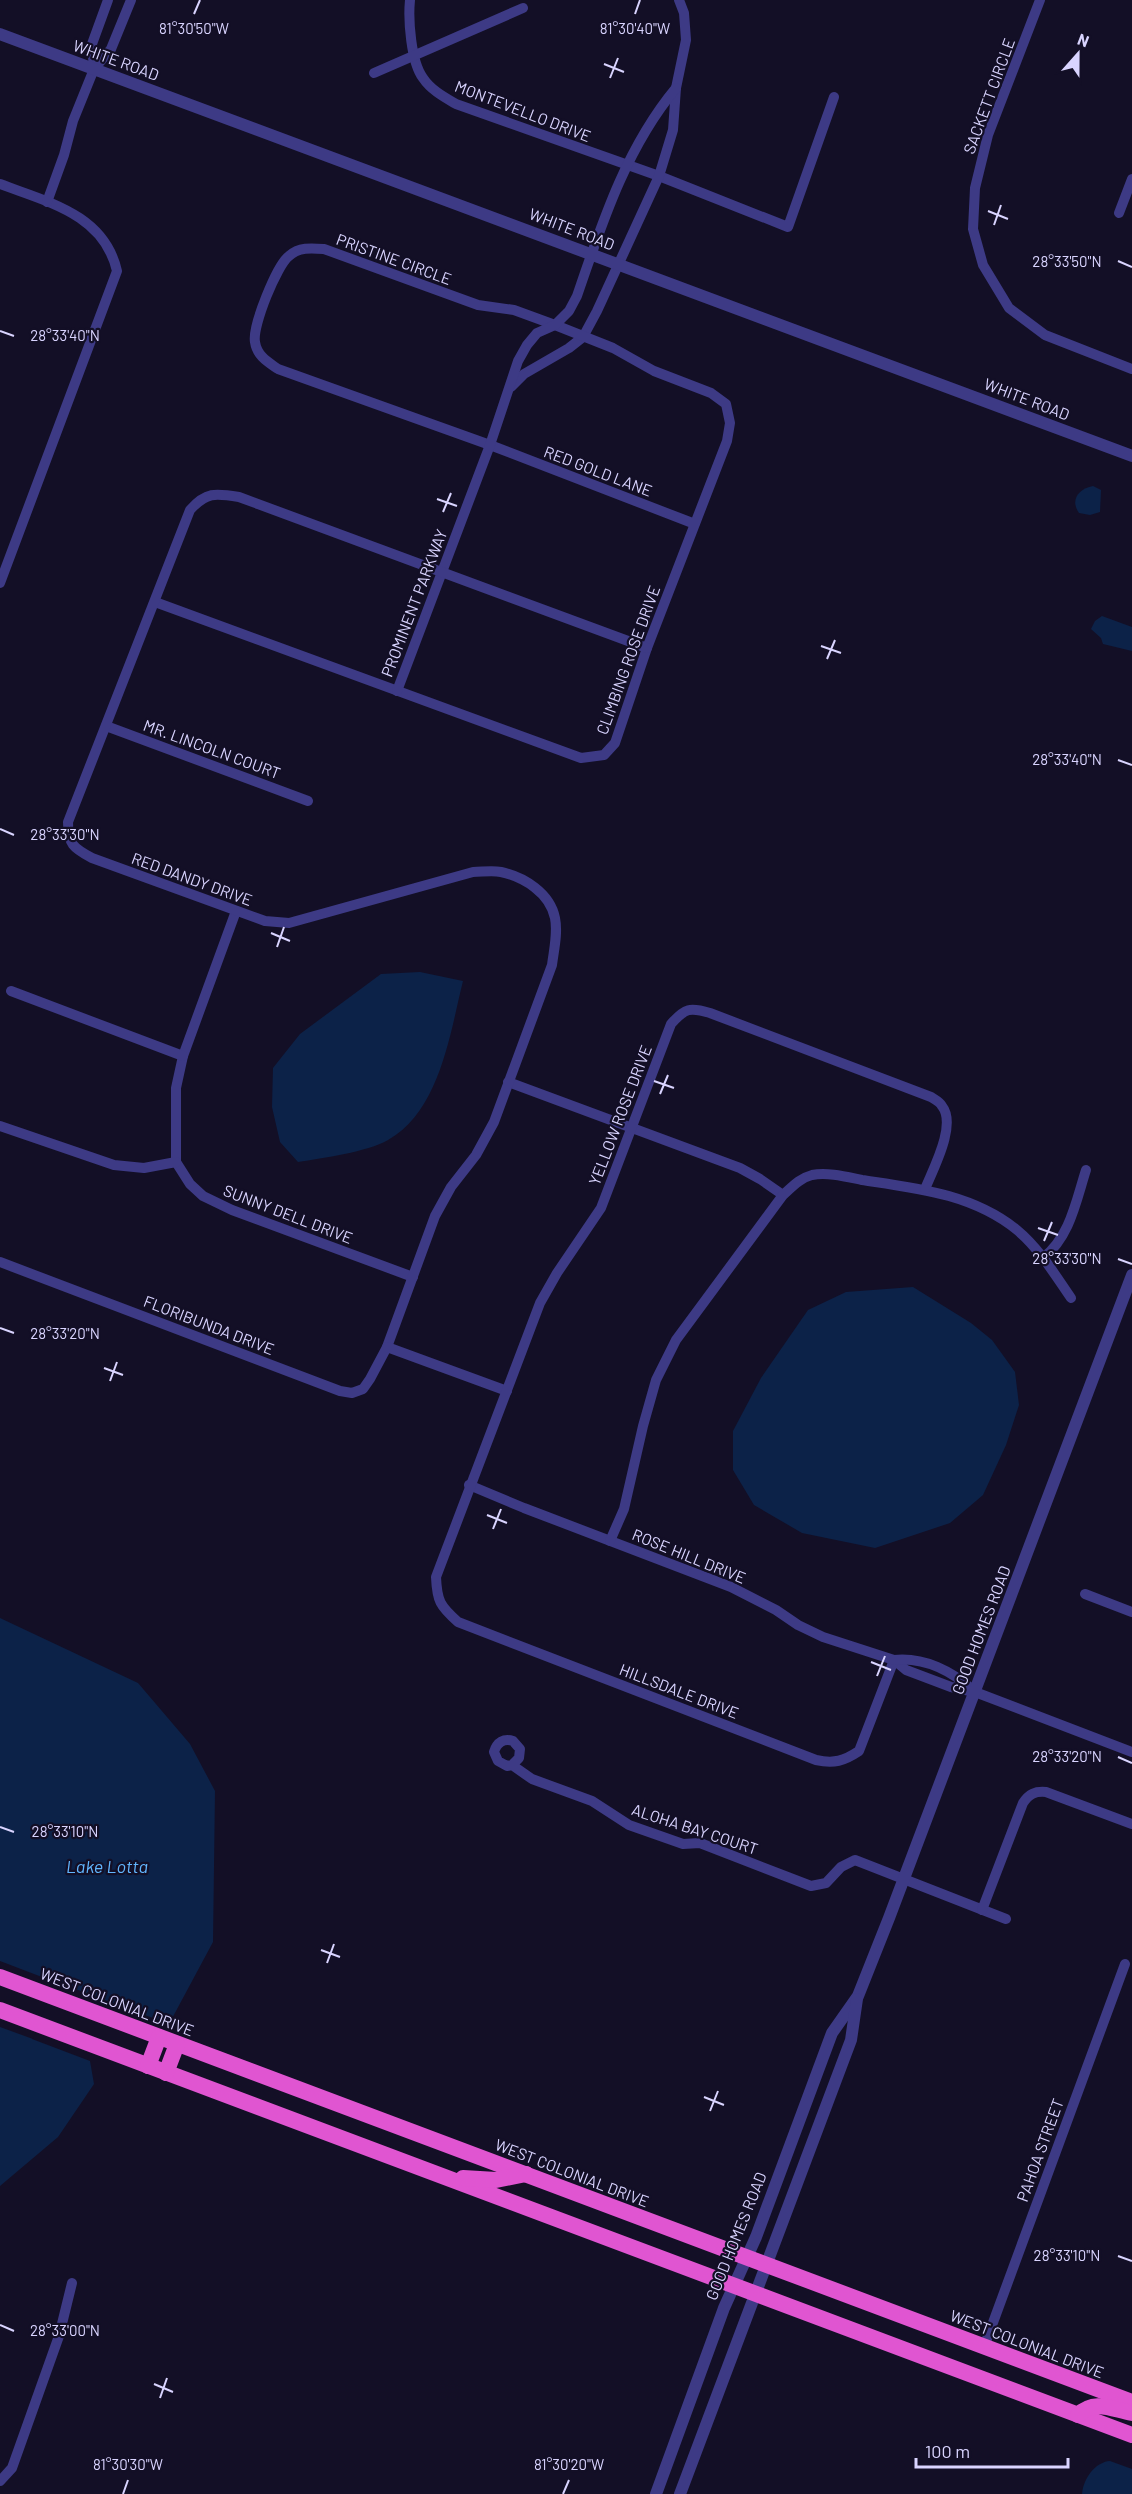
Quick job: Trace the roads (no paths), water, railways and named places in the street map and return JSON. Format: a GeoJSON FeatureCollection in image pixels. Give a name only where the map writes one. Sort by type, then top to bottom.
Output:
{"type":"FeatureCollection","features":[{"type":"Feature","properties":{"kind":"highway","name":"WEST COLONIAL DRIVE"},"geometry":{"type":"LineString","coordinates":[[0,1977],[1132,2402]]}},
{"type":"Feature","properties":{"kind":"highway"},"geometry":{"type":"LineString","coordinates":[[0,2010],[1132,2435]]}},
{"type":"Feature","properties":{"kind":"highway"},"geometry":{"type":"LineString","coordinates":[[148,2066],[159,2037]]}},
{"type":"Feature","properties":{"kind":"highway"},"geometry":{"type":"LineString","coordinates":[[166,2073],[177,2044]]}},
{"type":"Feature","properties":{"kind":"highway"},"geometry":{"type":"LineString","coordinates":[[447,2177],[496,2180],[525,2175]]}},
{"type":"Feature","properties":{"kind":"highway"},"geometry":{"type":"LineString","coordinates":[[1078,2415],[1087,2406],[1096,2405],[1132,2413]]}},
{"type":"Feature","properties":{"kind":"street"},"geometry":{"type":"LineString","coordinates":[[94,69],[92,44],[108,0]]}},
{"type":"Feature","properties":{"kind":"street"},"geometry":{"type":"LineString","coordinates":[[47,202],[64,155],[73,121],[94,69],[111,49],[131,0]]}},
{"type":"Feature","properties":{"kind":"street","name":"MONTEVELLO DRIVE"},"geometry":{"type":"LineString","coordinates":[[410,0],[408,19],[415,56],[422,77],[437,93],[456,104],[626,166],[660,176],[788,227],[834,97]]}},
{"type":"Feature","properties":{"kind":"street","name":"PROMINENT PARKWAY"},"geometry":{"type":"LineString","coordinates":[[509,390],[524,374],[569,348],[583,337],[660,176],[673,130],[676,88],[686,40],[684,13],[679,0]]}},
{"type":"Feature","properties":{"kind":"street","name":"SACKETT CIRCLE"},"geometry":{"type":"LineString","coordinates":[[1040,0],[988,135],[975,188],[973,229],[983,266],[1009,308],[1045,335],[1132,369]]}},
{"type":"Feature","properties":{"kind":"street"},"geometry":{"type":"LineString","coordinates":[[374,72],[523,8]]}},
{"type":"Feature","properties":{"kind":"street","name":"WHITE ROAD"},"geometry":{"type":"LineString","coordinates":[[0,34],[1132,456]]}},
{"type":"Feature","properties":{"kind":"street","name":"PROMINENT PARKWAY"},"geometry":{"type":"LineString","coordinates":[[397,691],[490,446],[518,361],[537,333],[555,325],[569,311],[577,296],[626,166],[663,104],[676,88]]}},
{"type":"Feature","properties":{"kind":"street"},"geometry":{"type":"LineString","coordinates":[[1119,213],[1132,179]]}},
{"type":"Feature","properties":{"kind":"street"},"geometry":{"type":"LineString","coordinates":[[0,184],[78,215],[89,223],[114,258],[117,271],[0,583]]}},
{"type":"Feature","properties":{"kind":"street","name":"PRISTINE CIRCLE"},"geometry":{"type":"LineString","coordinates":[[490,446],[278,369],[262,358],[255,342],[256,327],[280,266],[289,255],[306,248],[324,249],[478,304],[514,310],[555,325]]}},
{"type":"Feature","properties":{"kind":"street","name":"CLIMBING ROSE DRIVE"},"geometry":{"type":"LineString","coordinates":[[154,602],[580,758],[603,754],[615,742],[647,648],[727,441],[730,423],[726,404],[711,393],[654,371],[613,348],[555,325]]}},
{"type":"Feature","properties":{"kind":"street","name":"RED GOLD LANE"},"geometry":{"type":"LineString","coordinates":[[490,446],[695,524]]}},
{"type":"Feature","properties":{"kind":"street","name":"RED DANDY DRIVE"},"geometry":{"type":"LineString","coordinates":[[387,1347],[435,1216],[489,1131],[552,964],[556,939],[555,917],[547,898],[527,882],[500,872],[473,872],[288,923],[265,921],[92,858],[77,850],[68,838],[68,822],[190,510],[202,497],[219,494],[239,497],[647,648]]}},
{"type":"Feature","properties":{"kind":"street","name":"MR. LINCOLN COURT"},"geometry":{"type":"LineString","coordinates":[[106,726],[308,801]]}},
{"type":"Feature","properties":{"kind":"street"},"geometry":{"type":"LineString","coordinates":[[0,1126],[114,1165],[144,1168],[176,1162],[176,1088],[183,1056],[236,911]]}},
{"type":"Feature","properties":{"kind":"street"},"geometry":{"type":"LineString","coordinates":[[11,991],[183,1056]]}},
{"type":"Feature","properties":{"kind":"street","name":"YELLOW ROSE DRIVE"},"geometry":{"type":"LineString","coordinates":[[439,1566],[540,1303],[557,1273],[601,1208],[672,1024],[682,1012],[695,1009],[931,1097],[942,1105],[947,1118],[947,1133],[925,1189]]}},
{"type":"Feature","properties":{"kind":"street"},"geometry":{"type":"LineString","coordinates":[[508,1082],[740,1168],[783,1195]]}},
{"type":"Feature","properties":{"kind":"street","name":"SUNNY DELL DRIVE"},"geometry":{"type":"LineString","coordinates":[[176,1162],[190,1184],[203,1196],[232,1210],[413,1277]]}},
{"type":"Feature","properties":{"kind":"street"},"geometry":{"type":"LineString","coordinates":[[1043,1257],[1055,1248],[1064,1236],[1086,1170]]}},
{"type":"Feature","properties":{"kind":"street"},"geometry":{"type":"LineString","coordinates":[[610,1541],[624,1509],[656,1380],[671,1350],[683,1330],[783,1195],[798,1181],[814,1175],[831,1175],[925,1189],[956,1197],[991,1212],[1018,1230],[1043,1257],[1071,1298]]}},
{"type":"Feature","properties":{"kind":"street","name":"FLORIBUNDA DRIVE"},"geometry":{"type":"LineString","coordinates":[[0,1262],[340,1391],[352,1393],[363,1389],[387,1347]]}},
{"type":"Feature","properties":{"kind":"street","name":"GOOD HOMES ROAD"},"geometry":{"type":"LineString","coordinates":[[680,2494],[851,2040],[858,1996],[1132,1275]]}},
{"type":"Feature","properties":{"kind":"street"},"geometry":{"type":"LineString","coordinates":[[387,1347],[507,1392]]}},
{"type":"Feature","properties":{"kind":"street","name":"ROSE HILL DRIVE"},"geometry":{"type":"LineString","coordinates":[[469,1485],[524,1509],[731,1587],[823,1637],[894,1660],[912,1658],[923,1662],[956,1675],[975,1692],[1132,1752]]}},
{"type":"Feature","properties":{"kind":"street","name":"HILLSDALE DRIVE"},"geometry":{"type":"LineString","coordinates":[[439,1566],[436,1577],[437,1596],[443,1609],[458,1622],[831,1764],[846,1760],[859,1751],[894,1660]]}},
{"type":"Feature","properties":{"kind":"street"},"geometry":{"type":"LineString","coordinates":[[1085,1594],[1132,1612]]}},
{"type":"Feature","properties":{"kind":"street","name":"ALOHA BAY COURT"},"geometry":{"type":"LineString","coordinates":[[512,1765],[531,1779],[592,1802],[629,1825],[683,1844],[700,1843],[811,1886],[826,1883],[841,1867],[855,1860],[874,1865],[903,1879]]}},
{"type":"Feature","properties":{"kind":"street"},"geometry":{"type":"LineString","coordinates":[[982,1910],[1028,1795],[1038,1791],[1046,1792],[1132,1824]]}},
{"type":"Feature","properties":{"kind":"street"},"geometry":{"type":"LineString","coordinates":[[903,1879],[1006,1919]]}},
{"type":"Feature","properties":{"kind":"street","name":"PAHOA STREET"},"geometry":{"type":"LineString","coordinates":[[984,2347],[1125,1964]]}},
{"type":"Feature","properties":{"kind":"street","name":"GOOD HOMES ROAD"},"geometry":{"type":"LineString","coordinates":[[656,2494],[832,2033],[858,1996]]}},
{"type":"Feature","properties":{"kind":"street"},"geometry":{"type":"LineString","coordinates":[[0,2481],[12,2468],[58,2336],[72,2283]]}},
{"type":"Feature","properties":{"kind":"water"},"geometry":{"type":"Polygon","coordinates":[[[1093,486],[1101,490],[1100,512],[1090,515],[1079,513],[1075,504],[1077,496],[1083,490],[1093,486]]]}},
{"type":"Feature","properties":{"kind":"water"},"geometry":{"type":"Polygon","coordinates":[[[1102,616],[1132,627],[1132,651],[1103,644],[1101,638],[1091,629],[1095,621],[1102,616]]]}},
{"type":"Feature","properties":{"kind":"water"},"geometry":{"type":"Polygon","coordinates":[[[420,972],[463,981],[440,1069],[420,1110],[406,1127],[379,1144],[344,1154],[298,1162],[280,1142],[272,1107],[273,1068],[300,1034],[381,974],[420,972]]]}},
{"type":"Feature","properties":{"kind":"water"},"geometry":{"type":"Polygon","coordinates":[[[913,1287],[971,1323],[992,1340],[1015,1372],[1019,1405],[1006,1445],[983,1495],[950,1523],[875,1548],[802,1533],[754,1505],[733,1470],[733,1431],[761,1378],[808,1310],[846,1292],[913,1287]]]}},
{"type":"Feature","properties":{"kind":"water","name":"Lake Lotta"},"geometry":{"type":"Polygon","coordinates":[[[0,1618],[138,1683],[190,1744],[215,1791],[213,1942],[169,2024],[54,1981],[32,2039],[90,2061],[94,2084],[58,2137],[0,2186],[0,1618]]]}},
{"type":"Feature","properties":{"kind":"water"},"geometry":{"type":"Polygon","coordinates":[[[1110,2461],[1132,2469],[1132,2494],[1082,2494],[1091,2472],[1099,2464],[1110,2461]]]}}]}
